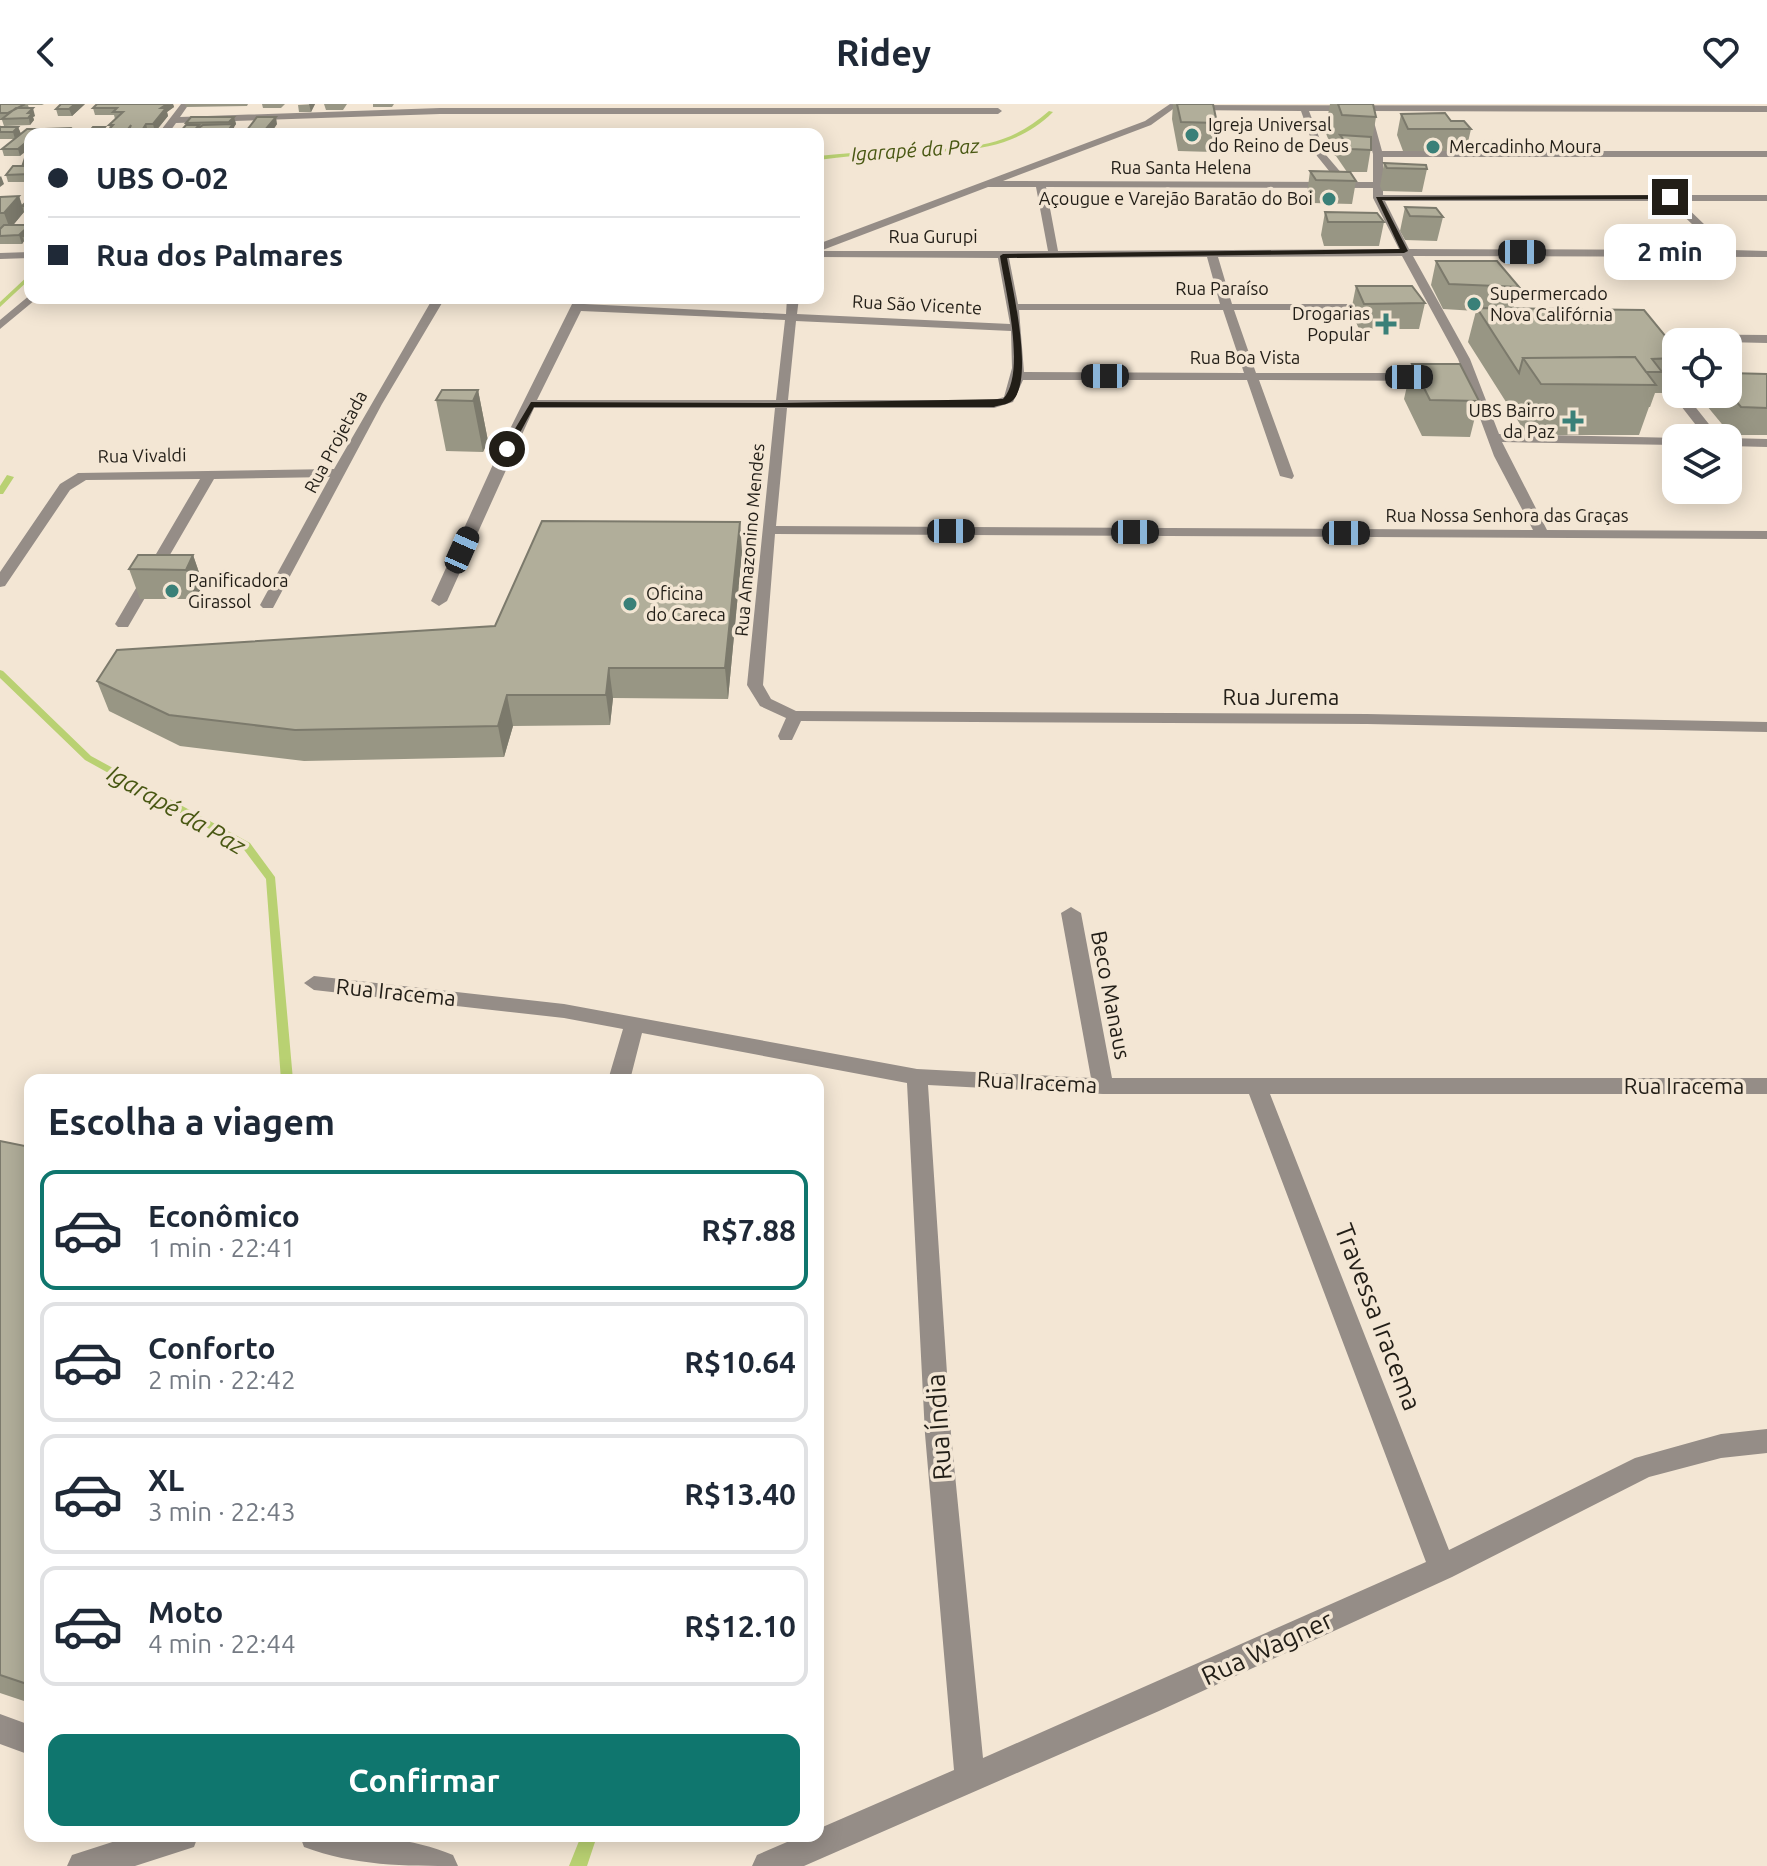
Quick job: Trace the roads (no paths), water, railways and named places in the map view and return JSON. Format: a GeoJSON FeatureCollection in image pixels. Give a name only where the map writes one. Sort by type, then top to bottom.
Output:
{"type":"FeatureCollection","features":[{"type":"Feature","properties":{"kind":"street"},"geometry":{"type":"LineString","coordinates":[[167,128],[185,104]]}},
{"type":"Feature","properties":{"kind":"street"},"geometry":{"type":"LineString","coordinates":[[824,246],[1148,123],[1175,106],[1722,106],[1767,109]]}},
{"type":"Feature","properties":{"kind":"street"},"geometry":{"type":"LineString","coordinates":[[1365,106],[1378,154],[1378,198],[1473,377],[1501,456],[1543,535]]}},
{"type":"Feature","properties":{"kind":"street"},"geometry":{"type":"LineString","coordinates":[[172,120],[328,122],[440,111],[595,108],[998,111]]}},
{"type":"Feature","properties":{"kind":"street"},"geometry":{"type":"LineString","coordinates":[[1304,108],[1322,156],[1346,185]]}},
{"type":"Feature","properties":{"kind":"street"},"geometry":{"type":"LineString","coordinates":[[1378,154],[1767,154]]}},
{"type":"Feature","properties":{"kind":"street","name":"Rua Santa Helena"},"geometry":{"type":"LineString","coordinates":[[985,184],[1376,185]]}},
{"type":"Feature","properties":{"kind":"street"},"geometry":{"type":"LineString","coordinates":[[1040,184],[1054,256]]}},
{"type":"Feature","properties":{"kind":"street"},"geometry":{"type":"LineString","coordinates":[[1670,197],[1728,253]]}},
{"type":"Feature","properties":{"kind":"street"},"geometry":{"type":"LineString","coordinates":[[1378,198],[1767,198]]}},
{"type":"Feature","properties":{"kind":"street","name":"Rua Gurupi"},"geometry":{"type":"LineString","coordinates":[[824,254],[1054,256],[1404,251],[1767,254]]}},
{"type":"Feature","properties":{"kind":"street"},"geometry":{"type":"LineString","coordinates":[[1212,254],[1250,376],[1287,476]]}},
{"type":"Feature","properties":{"kind":"street"},"geometry":{"type":"LineString","coordinates":[[0,256],[24,255]]}},
{"type":"Feature","properties":{"kind":"street"},"geometry":{"type":"LineString","coordinates":[[531,404],[994,404],[1010,398],[1018,376],[1015,328],[1003,256]]}},
{"type":"Feature","properties":{"kind":"street"},"geometry":{"type":"LineString","coordinates":[[0,326],[24,304]]}},
{"type":"Feature","properties":{"kind":"street","name":"Rua Projetada"},"geometry":{"type":"LineString","coordinates":[[268,605],[436,304]]}},
{"type":"Feature","properties":{"kind":"street"},"geometry":{"type":"LineString","coordinates":[[439,601],[507,449],[578,304]]}},
{"type":"Feature","properties":{"kind":"street","name":"Rua São Vicente"},"geometry":{"type":"LineString","coordinates":[[609,304],[1015,328]]}},
{"type":"Feature","properties":{"kind":"street","name":"Rua Amazonino Mendes"},"geometry":{"type":"LineString","coordinates":[[792,304],[755,685],[759,697],[770,708],[795,716]]}},
{"type":"Feature","properties":{"kind":"street"},"geometry":{"type":"LineString","coordinates":[[1417,306],[1433,306]]}},
{"type":"Feature","properties":{"kind":"street","name":"Rua Paraíso"},"geometry":{"type":"LineString","coordinates":[[1012,307],[1385,307]]}},
{"type":"Feature","properties":{"kind":"street"},"geometry":{"type":"LineString","coordinates":[[1451,333],[1466,334]]}},
{"type":"Feature","properties":{"kind":"street"},"geometry":{"type":"LineString","coordinates":[[1639,343],[1767,339]]}},
{"type":"Feature","properties":{"kind":"street","name":"Rua Boa Vista"},"geometry":{"type":"LineString","coordinates":[[1018,376],[1441,377]]}},
{"type":"Feature","properties":{"kind":"street"},"geometry":{"type":"LineString","coordinates":[[1457,377],[1473,377]]}},
{"type":"Feature","properties":{"kind":"street"},"geometry":{"type":"LineString","coordinates":[[1690,408],[1702,424]]}},
{"type":"Feature","properties":{"kind":"street"},"geometry":{"type":"LineString","coordinates":[[1496,438],[1662,441]]}},
{"type":"Feature","properties":{"kind":"street"},"geometry":{"type":"LineString","coordinates":[[1742,442],[1767,443]]}},
{"type":"Feature","properties":{"kind":"street"},"geometry":{"type":"LineString","coordinates":[[123,624],[210,473]]}},
{"type":"Feature","properties":{"kind":"street","name":"Rua Vivaldi"},"geometry":{"type":"LineString","coordinates":[[0,583],[65,487],[73,480],[100,474],[339,473]]}},
{"type":"Feature","properties":{"kind":"street","name":"Rua Nossa Senhora das Graças"},"geometry":{"type":"LineString","coordinates":[[768,530],[1767,535]]}},
{"type":"Feature","properties":{"kind":"street"},"geometry":{"type":"LineString","coordinates":[[786,736],[795,716]]}},
{"type":"Feature","properties":{"kind":"street","name":"Rua Jurema"},"geometry":{"type":"LineString","coordinates":[[795,716],[1351,719],[1767,727]]}},
{"type":"Feature","properties":{"kind":"street","name":"Beco Manaus"},"geometry":{"type":"LineString","coordinates":[[1071,913],[1103,1086]]}},
{"type":"Feature","properties":{"kind":"street","name":"Rua Iracema"},"geometry":{"type":"LineString","coordinates":[[314,983],[564,1011],[917,1077],[1103,1086],[1767,1086]]}},
{"type":"Feature","properties":{"kind":"street"},"geometry":{"type":"LineString","coordinates":[[621,1074],[634,1026]]}},
{"type":"Feature","properties":{"kind":"street","name":"Rua Índia"},"geometry":{"type":"LineString","coordinates":[[917,1077],[938,1434],[970,1778]]}},
{"type":"Feature","properties":{"kind":"street","name":"Travessa Iracema"},"geometry":{"type":"LineString","coordinates":[[1257,1087],[1442,1568]]}},
{"type":"Feature","properties":{"kind":"street","name":"Rua Wagner"},"geometry":{"type":"LineString","coordinates":[[824,1842],[1149,1701],[1442,1568],[1644,1466],[1721,1446],[1767,1441]]}},
{"type":"Feature","properties":{"kind":"street"},"geometry":{"type":"LineString","coordinates":[[0,1729],[24,1738]]}},
{"type":"Feature","properties":{"kind":"street"},"geometry":{"type":"LineString","coordinates":[[83,1866],[163,1842]]}},
{"type":"Feature","properties":{"kind":"street"},"geometry":{"type":"LineString","coordinates":[[340,1842],[442,1866]]}},
{"type":"Feature","properties":{"kind":"street","name":"Rua Wagner"},"geometry":{"type":"LineString","coordinates":[[768,1866],[823,1842]]}},
{"type":"Feature","properties":{"kind":"waterway","name":"Igarapé da Paz"},"geometry":{"type":"LineString","coordinates":[[824,157],[952,150],[996,144],[1035,127],[1051,112]]}},
{"type":"Feature","properties":{"kind":"waterway","name":"Igarapé da Paz"},"geometry":{"type":"LineString","coordinates":[[0,305],[24,282]]}},
{"type":"Feature","properties":{"kind":"waterway","name":"Igarapé da Paz"},"geometry":{"type":"LineString","coordinates":[[0,492],[10,477]]}},
{"type":"Feature","properties":{"kind":"waterway","name":"Igarapé da Paz"},"geometry":{"type":"LineString","coordinates":[[0,673],[88,758],[246,845],[271,879],[287,1074]]}},
{"type":"Feature","properties":{"kind":"waterway","name":"Igarapé da Paz"},"geometry":{"type":"LineString","coordinates":[[578,1866],[587,1842]]}},
{"type":"Feature","properties":{"kind":"place","name":"Igreja Universal do Reino de Deus"},"geometry":{"type":"Point","coordinates":[1192,135]}},
{"type":"Feature","properties":{"kind":"place","name":"Mercadinho Moura"},"geometry":{"type":"Point","coordinates":[1433,147]}},
{"type":"Feature","properties":{"kind":"place","name":"Açougue e Varejão Baratão do Boi"},"geometry":{"type":"Point","coordinates":[1329,199]}},
{"type":"Feature","properties":{"kind":"place","name":"Supermercado Nova Califórnia"},"geometry":{"type":"Point","coordinates":[1474,304]}},
{"type":"Feature","properties":{"kind":"place","name":"Drogarias Popular"},"geometry":{"type":"Point","coordinates":[1386,324]}},
{"type":"Feature","properties":{"kind":"place","name":"UBS Bairro da Paz"},"geometry":{"type":"Point","coordinates":[1573,421]}},
{"type":"Feature","properties":{"kind":"place","name":"Panificadora Girassol"},"geometry":{"type":"Point","coordinates":[172,591]}},
{"type":"Feature","properties":{"kind":"place","name":"Oficina do Careca"},"geometry":{"type":"Point","coordinates":[630,604]}}]}
